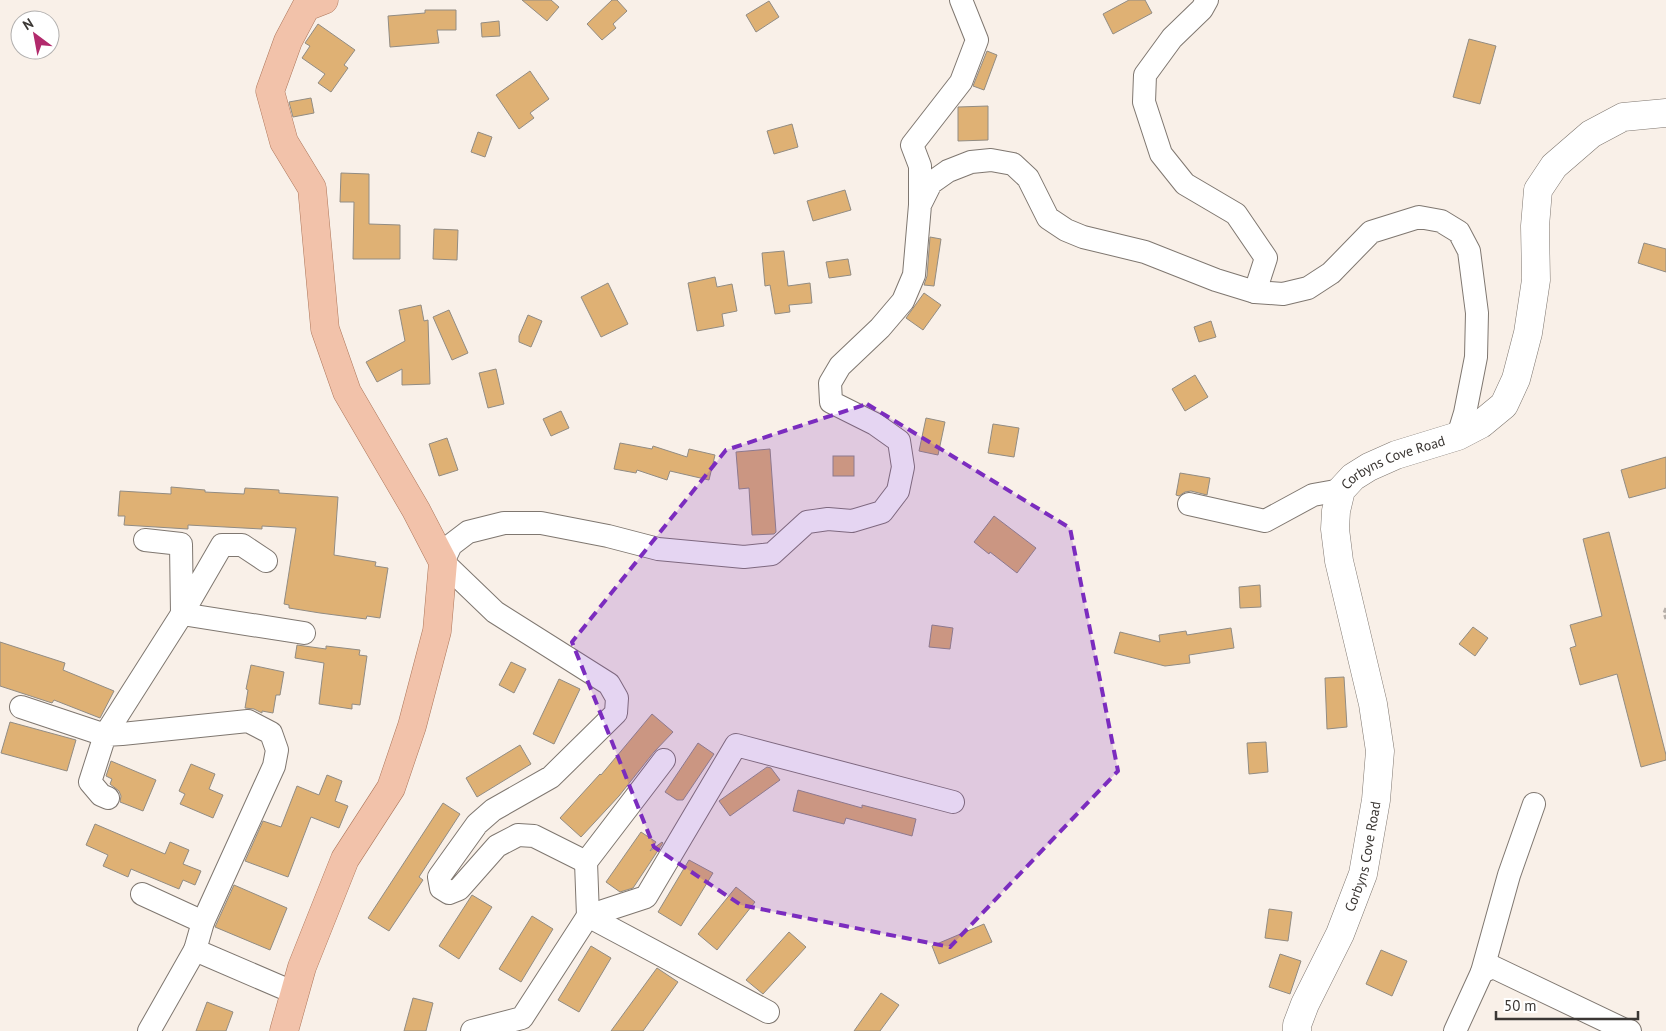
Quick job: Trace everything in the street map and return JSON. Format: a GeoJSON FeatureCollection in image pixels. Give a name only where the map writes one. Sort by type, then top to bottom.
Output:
{"type":"FeatureCollection","features":[{"type":"Feature","properties":{"kind":"main road"},"geometry":{"type":"LineString","coordinates":[[284,1031],[302,967],[345,859],[391,788],[412,726],[437,631],[443,562],[416,510],[347,392],[324,329],[312,188],[284,142],[270,92],[288,41],[306,7],[324,0]]}},
{"type":"Feature","properties":{"kind":"main road","name":"Corbyns Cove Road"},"geometry":{"type":"LineString","coordinates":[[1297,1031],[1297,1024],[1304,1004],[1340,934],[1363,874],[1376,800],[1380,751],[1373,704],[1339,561],[1335,529],[1336,511],[1341,490],[1353,477],[1368,467],[1396,455],[1458,436],[1481,424],[1504,405],[1516,378],[1528,332],[1536,280],[1535,226],[1538,190],[1554,166],[1591,134],[1623,117],[1666,113]]}},
{"type":"Feature","properties":{"kind":"street"},"geometry":{"type":"LineString","coordinates":[[586,862],[534,836],[518,836],[497,846],[459,889],[449,893],[441,888],[439,877],[477,824],[493,810],[551,777],[616,713],[616,698],[609,684],[496,612],[443,562],[451,545],[468,532],[504,523],[542,523],[608,536],[658,549],[744,557],[772,554],[807,522],[828,519],[852,521],[882,512],[898,491],[903,467],[899,441],[875,424],[831,402],[830,383],[840,366],[880,328],[903,301],[914,274],[920,205],[920,166],[912,145],[961,82],[977,40],[961,0]]}},
{"type":"Feature","properties":{"kind":"street"},"geometry":{"type":"LineString","coordinates":[[1207,0],[1202,8],[1172,38],[1145,75],[1144,102],[1161,154],[1185,184],[1236,214],[1266,258],[1255,292]]}},
{"type":"Feature","properties":{"kind":"street"},"geometry":{"type":"LineString","coordinates":[[920,205],[931,183],[956,168],[971,162],[992,160],[1013,164],[1028,178],[1048,218],[1066,230],[1083,237],[1145,252],[1216,280],[1255,292],[1283,294],[1308,288],[1331,273],[1371,232],[1397,222],[1419,217],[1441,220],[1459,232],[1469,251],[1477,313],[1476,357],[1458,436]]}},
{"type":"Feature","properties":{"kind":"street"},"geometry":{"type":"LineString","coordinates":[[1188,504],[1265,521],[1313,495],[1341,490]]}},
{"type":"Feature","properties":{"kind":"street"},"geometry":{"type":"LineString","coordinates":[[145,540],[181,544],[182,614]]}},
{"type":"Feature","properties":{"kind":"street"},"geometry":{"type":"LineString","coordinates":[[108,798],[101,795],[90,782],[105,735],[182,614],[222,544],[242,545],[266,561]]}},
{"type":"Feature","properties":{"kind":"street"},"geometry":{"type":"LineString","coordinates":[[182,614],[304,633]]}},
{"type":"Feature","properties":{"kind":"street"},"geometry":{"type":"LineString","coordinates":[[21,707],[105,735],[248,721],[271,733],[277,750],[274,766],[203,922],[195,950],[149,1031]]}},
{"type":"Feature","properties":{"kind":"street"},"geometry":{"type":"LineString","coordinates":[[588,916],[646,897],[736,745],[954,802]]}},
{"type":"Feature","properties":{"kind":"street"},"geometry":{"type":"LineString","coordinates":[[472,1031],[522,1018],[588,916],[586,862],[664,760]]}},
{"type":"Feature","properties":{"kind":"street"},"geometry":{"type":"LineString","coordinates":[[1455,1031],[1482,972],[1509,875],[1534,804]]}},
{"type":"Feature","properties":{"kind":"street"},"geometry":{"type":"LineString","coordinates":[[142,894],[203,922]]}},
{"type":"Feature","properties":{"kind":"street"},"geometry":{"type":"LineString","coordinates":[[588,916],[768,1012]]}},
{"type":"Feature","properties":{"kind":"street"},"geometry":{"type":"LineString","coordinates":[[195,950],[294,993]]}},
{"type":"Feature","properties":{"kind":"street"},"geometry":{"type":"LineString","coordinates":[[1482,972],[1492,967],[1630,1031]]}},
{"type":"Feature","properties":{"kind":"path"},"geometry":{"type":"LineString","coordinates":[[1666,608],[1664,613],[1666,619]]}},
{"type":"Feature","properties":{"kind":"highlighted area"},"geometry":{"type":"Polygon","coordinates":[[[867,404],[1070,528],[1118,771],[950,947],[741,905],[654,847],[572,642],[726,450],[867,404]]]}},
{"type":"Feature","properties":{"kind":"building"},"geometry":{"type":"Polygon","coordinates":[[[522,0],[551,0],[559,7],[547,21],[522,0]]]}},
{"type":"Feature","properties":{"kind":"building"},"geometry":{"type":"Polygon","coordinates":[[[612,0],[617,0],[627,11],[613,24],[616,28],[602,40],[587,24],[612,0]]]}},
{"type":"Feature","properties":{"kind":"building"},"geometry":{"type":"Polygon","coordinates":[[[1129,0],[1145,0],[1152,13],[1113,34],[1103,14],[1129,0]]]}},
{"type":"Feature","properties":{"kind":"building"},"geometry":{"type":"Polygon","coordinates":[[[769,1],[779,17],[756,32],[746,15],[769,1]]]}},
{"type":"Feature","properties":{"kind":"building"},"geometry":{"type":"Polygon","coordinates":[[[425,10],[456,10],[456,30],[437,30],[439,43],[390,47],[388,16],[425,13],[425,10]]]}},
{"type":"Feature","properties":{"kind":"building"},"geometry":{"type":"Polygon","coordinates":[[[499,21],[500,36],[482,37],[481,23],[499,21]]]}},
{"type":"Feature","properties":{"kind":"building"},"geometry":{"type":"Polygon","coordinates":[[[318,24],[355,50],[344,65],[348,68],[331,92],[318,83],[325,74],[302,58],[310,46],[305,43],[318,24]]]}},
{"type":"Feature","properties":{"kind":"building"},"geometry":{"type":"Polygon","coordinates":[[[1469,39],[1496,46],[1480,104],[1453,97],[1469,39]]]}},
{"type":"Feature","properties":{"kind":"building"},"geometry":{"type":"Polygon","coordinates":[[[987,51],[997,55],[984,90],[973,86],[987,51]]]}},
{"type":"Feature","properties":{"kind":"building"},"geometry":{"type":"Polygon","coordinates":[[[530,71],[549,99],[530,113],[534,118],[519,129],[496,95],[530,71]]]}},
{"type":"Feature","properties":{"kind":"building"},"geometry":{"type":"Polygon","coordinates":[[[311,98],[314,113],[293,117],[289,102],[311,98]]]}},
{"type":"Feature","properties":{"kind":"building"},"geometry":{"type":"Polygon","coordinates":[[[988,106],[988,140],[958,141],[958,107],[988,106]]]}},
{"type":"Feature","properties":{"kind":"building"},"geometry":{"type":"Polygon","coordinates":[[[792,124],[798,147],[774,154],[767,131],[792,124]]]}},
{"type":"Feature","properties":{"kind":"building"},"geometry":{"type":"Polygon","coordinates":[[[478,132],[492,137],[485,157],[471,152],[478,132]]]}},
{"type":"Feature","properties":{"kind":"building"},"geometry":{"type":"Polygon","coordinates":[[[341,173],[369,174],[369,224],[400,225],[400,259],[353,259],[354,202],[340,202],[341,173]]]}},
{"type":"Feature","properties":{"kind":"building"},"geometry":{"type":"Polygon","coordinates":[[[845,190],[851,210],[813,221],[807,201],[845,190]]]}},
{"type":"Feature","properties":{"kind":"building"},"geometry":{"type":"Polygon","coordinates":[[[434,229],[458,230],[457,260],[433,259],[434,229]]]}},
{"type":"Feature","properties":{"kind":"building"},"geometry":{"type":"Polygon","coordinates":[[[930,237],[941,239],[934,286],[924,285],[927,276],[930,237]]]}},
{"type":"Feature","properties":{"kind":"building"},"geometry":{"type":"Polygon","coordinates":[[[1644,243],[1666,249],[1666,272],[1638,263],[1644,243]]]}},
{"type":"Feature","properties":{"kind":"building"},"geometry":{"type":"Polygon","coordinates":[[[784,251],[788,286],[810,283],[812,303],[789,305],[790,312],[775,314],[770,285],[765,286],[762,253],[784,251]]]}},
{"type":"Feature","properties":{"kind":"building"},"geometry":{"type":"Polygon","coordinates":[[[848,259],[851,275],[829,278],[826,262],[848,259]]]}},
{"type":"Feature","properties":{"kind":"building"},"geometry":{"type":"Polygon","coordinates":[[[715,277],[717,287],[732,284],[737,311],[722,314],[724,326],[697,331],[688,283],[715,277]]]}},
{"type":"Feature","properties":{"kind":"building"},"geometry":{"type":"Polygon","coordinates":[[[608,283],[628,324],[601,337],[581,297],[608,283]]]}},
{"type":"Feature","properties":{"kind":"building"},"geometry":{"type":"Polygon","coordinates":[[[924,293],[941,305],[923,330],[906,318],[924,293]]]}},
{"type":"Feature","properties":{"kind":"building"},"geometry":{"type":"Polygon","coordinates":[[[421,305],[424,321],[428,320],[430,384],[402,385],[402,369],[377,382],[366,362],[405,341],[399,310],[421,305]]]}},
{"type":"Feature","properties":{"kind":"building"},"geometry":{"type":"Polygon","coordinates":[[[449,310],[468,353],[452,360],[433,317],[449,310]]]}},
{"type":"Feature","properties":{"kind":"building"},"geometry":{"type":"Polygon","coordinates":[[[528,315],[542,321],[531,347],[519,342],[519,336],[528,315]]]}},
{"type":"Feature","properties":{"kind":"building"},"geometry":{"type":"Polygon","coordinates":[[[1211,321],[1216,337],[1199,342],[1194,327],[1211,321]]]}},
{"type":"Feature","properties":{"kind":"building"},"geometry":{"type":"Polygon","coordinates":[[[496,369],[504,404],[488,408],[479,373],[496,369]]]}},
{"type":"Feature","properties":{"kind":"building"},"geometry":{"type":"Polygon","coordinates":[[[1195,375],[1208,397],[1185,411],[1172,389],[1195,375]]]}},
{"type":"Feature","properties":{"kind":"building"},"geometry":{"type":"Polygon","coordinates":[[[561,411],[569,428],[551,436],[543,419],[561,411]]]}},
{"type":"Feature","properties":{"kind":"building"},"geometry":{"type":"Polygon","coordinates":[[[926,418],[945,422],[938,455],[919,451],[926,418]]]}},
{"type":"Feature","properties":{"kind":"building"},"geometry":{"type":"Polygon","coordinates":[[[993,424],[1019,428],[1014,457],[988,453],[993,424]]]}},
{"type":"Feature","properties":{"kind":"building"},"geometry":{"type":"Polygon","coordinates":[[[447,438],[458,470],[439,476],[429,444],[447,438]]]}},
{"type":"Feature","properties":{"kind":"building"},"geometry":{"type":"Polygon","coordinates":[[[620,443],[652,449],[653,446],[687,457],[689,449],[715,455],[709,480],[670,471],[667,480],[637,470],[636,473],[614,469],[620,443]]]}},
{"type":"Feature","properties":{"kind":"building"},"geometry":{"type":"Polygon","coordinates":[[[770,449],[776,532],[774,534],[752,535],[749,488],[739,489],[736,452],[770,449]]]}},
{"type":"Feature","properties":{"kind":"building"},"geometry":{"type":"Polygon","coordinates":[[[833,456],[854,456],[854,476],[833,476],[833,456]]]}},
{"type":"Feature","properties":{"kind":"building"},"geometry":{"type":"Polygon","coordinates":[[[1666,457],[1666,488],[1629,498],[1621,470],[1666,457]]]}},
{"type":"Feature","properties":{"kind":"building"},"geometry":{"type":"Polygon","coordinates":[[[1180,473],[1210,478],[1207,495],[1191,491],[1179,496],[1176,495],[1180,473]]]}},
{"type":"Feature","properties":{"kind":"building"},"geometry":{"type":"Polygon","coordinates":[[[171,487],[205,490],[205,492],[244,494],[245,488],[279,490],[279,493],[338,497],[334,555],[376,562],[375,566],[388,568],[380,618],[367,616],[366,619],[320,613],[289,608],[289,605],[284,604],[296,528],[262,526],[262,529],[188,525],[188,529],[124,525],[125,516],[118,516],[120,491],[171,494],[171,487]]]}},
{"type":"Feature","properties":{"kind":"building"},"geometry":{"type":"Polygon","coordinates":[[[994,516],[1036,548],[1017,573],[974,542],[994,516]]]}},
{"type":"Feature","properties":{"kind":"building"},"geometry":{"type":"Polygon","coordinates":[[[1609,532],[1666,755],[1666,760],[1641,767],[1617,674],[1580,685],[1570,648],[1576,646],[1570,625],[1602,616],[1583,539],[1609,532]]]}},
{"type":"Feature","properties":{"kind":"building"},"geometry":{"type":"Polygon","coordinates":[[[1260,585],[1261,607],[1240,608],[1239,587],[1260,585]]]}},
{"type":"Feature","properties":{"kind":"building"},"geometry":{"type":"Polygon","coordinates":[[[932,625],[953,628],[950,649],[929,647],[932,625]]]}},
{"type":"Feature","properties":{"kind":"building"},"geometry":{"type":"Polygon","coordinates":[[[1473,627],[1488,638],[1475,656],[1459,644],[1473,627]]]}},
{"type":"Feature","properties":{"kind":"building"},"geometry":{"type":"Polygon","coordinates":[[[1231,628],[1234,648],[1189,655],[1190,663],[1165,666],[1114,653],[1120,632],[1160,642],[1159,635],[1186,631],[1187,635],[1231,628]]]}},
{"type":"Feature","properties":{"kind":"building"},"geometry":{"type":"Polygon","coordinates":[[[0,642],[65,663],[63,670],[114,691],[100,718],[54,700],[52,703],[0,686],[0,642]]]}},
{"type":"Feature","properties":{"kind":"building"},"geometry":{"type":"Polygon","coordinates":[[[297,645],[326,649],[326,646],[360,650],[359,655],[367,656],[360,705],[352,704],[352,709],[319,704],[324,663],[295,658],[297,645]]]}},
{"type":"Feature","properties":{"kind":"building"},"geometry":{"type":"Polygon","coordinates":[[[511,662],[526,669],[514,693],[499,685],[511,662]]]}},
{"type":"Feature","properties":{"kind":"building"},"geometry":{"type":"Polygon","coordinates":[[[251,665],[284,672],[280,695],[276,695],[273,713],[262,711],[262,713],[254,709],[245,708],[248,690],[246,689],[251,665]]]}},
{"type":"Feature","properties":{"kind":"building"},"geometry":{"type":"Polygon","coordinates":[[[1344,677],[1347,727],[1327,729],[1325,678],[1344,677]]]}},
{"type":"Feature","properties":{"kind":"building"},"geometry":{"type":"Polygon","coordinates":[[[559,679],[580,689],[554,744],[533,734],[559,679]]]}},
{"type":"Feature","properties":{"kind":"building"},"geometry":{"type":"Polygon","coordinates":[[[652,714],[673,732],[654,752],[619,796],[581,837],[560,818],[601,775],[652,714]]]}},
{"type":"Feature","properties":{"kind":"building"},"geometry":{"type":"Polygon","coordinates":[[[10,722],[76,740],[67,771],[1,753],[10,722]]]}},
{"type":"Feature","properties":{"kind":"building"},"geometry":{"type":"Polygon","coordinates":[[[1266,742],[1268,772],[1249,774],[1247,743],[1266,742]]]}},
{"type":"Feature","properties":{"kind":"building"},"geometry":{"type":"Polygon","coordinates":[[[698,743],[714,754],[683,800],[677,800],[665,792],[698,743]]]}},
{"type":"Feature","properties":{"kind":"building"},"geometry":{"type":"Polygon","coordinates":[[[520,745],[531,764],[477,797],[466,778],[520,745]]]}},
{"type":"Feature","properties":{"kind":"building"},"geometry":{"type":"Polygon","coordinates":[[[111,761],[156,780],[143,811],[120,802],[121,796],[119,791],[110,784],[112,779],[106,776],[111,761]]]}},
{"type":"Feature","properties":{"kind":"building"},"geometry":{"type":"Polygon","coordinates":[[[191,764],[215,774],[209,789],[223,795],[213,818],[180,804],[185,794],[179,791],[191,764]]]}},
{"type":"Feature","properties":{"kind":"building"},"geometry":{"type":"Polygon","coordinates":[[[767,767],[771,768],[780,780],[730,816],[719,801],[767,767]]]}},
{"type":"Feature","properties":{"kind":"building"},"geometry":{"type":"Polygon","coordinates":[[[327,775],[342,781],[335,801],[348,806],[339,828],[311,817],[288,877],[245,861],[263,821],[281,827],[297,786],[319,795],[327,775]]]}},
{"type":"Feature","properties":{"kind":"building"},"geometry":{"type":"Polygon","coordinates":[[[798,790],[862,808],[862,805],[916,819],[912,836],[846,818],[844,824],[793,811],[798,790]]]}},
{"type":"Feature","properties":{"kind":"building"},"geometry":{"type":"Polygon","coordinates":[[[443,803],[460,814],[419,877],[423,880],[389,931],[368,918],[443,803]]]}},
{"type":"Feature","properties":{"kind":"building"},"geometry":{"type":"Polygon","coordinates":[[[95,824],[165,854],[170,842],[189,850],[183,864],[201,871],[195,885],[183,880],[179,889],[131,869],[128,877],[103,866],[108,855],[86,845],[95,824]]]}},
{"type":"Feature","properties":{"kind":"building"},"geometry":{"type":"Polygon","coordinates":[[[641,832],[656,842],[650,851],[663,843],[633,888],[620,892],[606,882],[641,832]]]}},
{"type":"Feature","properties":{"kind":"building"},"geometry":{"type":"Polygon","coordinates":[[[689,860],[713,873],[681,926],[658,912],[689,860]]]}},
{"type":"Feature","properties":{"kind":"building"},"geometry":{"type":"Polygon","coordinates":[[[234,885],[287,908],[270,950],[215,927],[234,885]]]}},
{"type":"Feature","properties":{"kind":"building"},"geometry":{"type":"Polygon","coordinates":[[[736,887],[755,902],[717,950],[698,934],[736,887]]]}},
{"type":"Feature","properties":{"kind":"building"},"geometry":{"type":"Polygon","coordinates":[[[472,895],[492,907],[459,959],[439,946],[472,895]]]}},
{"type":"Feature","properties":{"kind":"building"},"geometry":{"type":"Polygon","coordinates":[[[1269,909],[1292,912],[1288,941],[1265,938],[1269,909]]]}},
{"type":"Feature","properties":{"kind":"building"},"geometry":{"type":"Polygon","coordinates":[[[532,916],[553,929],[521,982],[499,969],[532,916]]]}},
{"type":"Feature","properties":{"kind":"building"},"geometry":{"type":"Polygon","coordinates":[[[984,924],[992,942],[939,964],[932,946],[984,924]]]}},
{"type":"Feature","properties":{"kind":"building"},"geometry":{"type":"Polygon","coordinates":[[[789,932],[806,947],[763,994],[746,980],[789,932]]]}},
{"type":"Feature","properties":{"kind":"building"},"geometry":{"type":"Polygon","coordinates":[[[591,946],[611,958],[579,1012],[558,1000],[591,946]]]}},
{"type":"Feature","properties":{"kind":"building"},"geometry":{"type":"Polygon","coordinates":[[[1381,950],[1407,961],[1392,996],[1366,984],[1381,950]]]}},
{"type":"Feature","properties":{"kind":"building"},"geometry":{"type":"Polygon","coordinates":[[[1280,954],[1301,961],[1290,994],[1269,987],[1280,954]]]}},
{"type":"Feature","properties":{"kind":"building"},"geometry":{"type":"Polygon","coordinates":[[[657,968],[678,982],[643,1031],[611,1031],[657,968]]]}},
{"type":"Feature","properties":{"kind":"building"},"geometry":{"type":"Polygon","coordinates":[[[881,993],[899,1005],[880,1031],[854,1031],[881,993]]]}},
{"type":"Feature","properties":{"kind":"building"},"geometry":{"type":"Polygon","coordinates":[[[413,998],[433,1003],[426,1031],[404,1031],[413,998]]]}},
{"type":"Feature","properties":{"kind":"building"},"geometry":{"type":"Polygon","coordinates":[[[207,1002],[233,1012],[226,1031],[196,1031],[207,1002]]]}}]}
